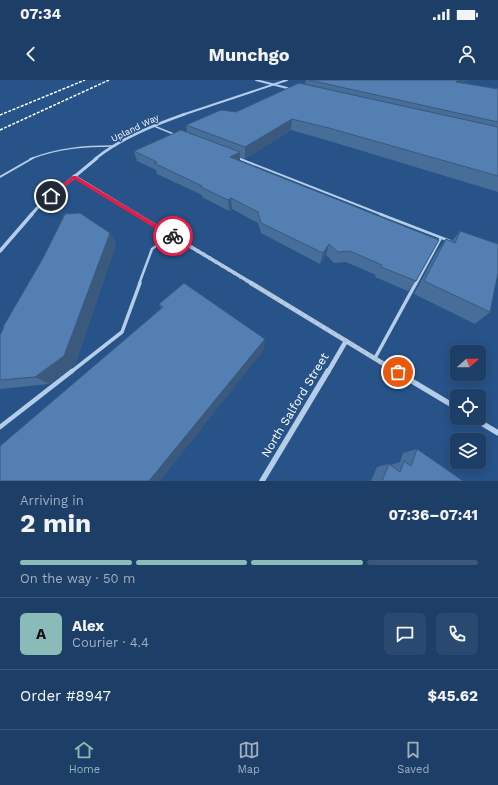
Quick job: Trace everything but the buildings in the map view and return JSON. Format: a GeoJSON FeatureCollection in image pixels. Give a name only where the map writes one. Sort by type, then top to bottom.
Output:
{"type":"FeatureCollection","features":[{"type":"Feature","properties":{"kind":"street"},"geometry":{"type":"LineString","coordinates":[[256,80],[292,89]]}},
{"type":"Feature","properties":{"kind":"street","name":"Upland Way"},"geometry":{"type":"LineString","coordinates":[[0,251],[39,206],[74,176],[115,146],[138,132],[287,80]]}},
{"type":"Feature","properties":{"kind":"street"},"geometry":{"type":"LineString","coordinates":[[74,176],[450,404]]}},
{"type":"Feature","properties":{"kind":"street","name":"North Salford Street"},"geometry":{"type":"LineString","coordinates":[[262,481],[346,341]]}},
{"type":"Feature","properties":{"kind":"street"},"geometry":{"type":"LineString","coordinates":[[485,425],[498,433]]}},
{"type":"Feature","properties":{"kind":"lane"},"geometry":{"type":"LineString","coordinates":[[154,126],[183,138]]}},
{"type":"Feature","properties":{"kind":"lane"},"geometry":{"type":"LineString","coordinates":[[0,176],[15,166],[36,156],[57,149],[79,146],[115,146]]}},
{"type":"Feature","properties":{"kind":"lane"},"geometry":{"type":"LineString","coordinates":[[235,158],[455,243]]}},
{"type":"Feature","properties":{"kind":"lane"},"geometry":{"type":"LineString","coordinates":[[0,427],[122,332],[152,249],[171,235]]}},
{"type":"Feature","properties":{"kind":"lane"},"geometry":{"type":"LineString","coordinates":[[375,358],[441,238]]}},
{"type":"Feature","properties":{"kind":"railway"},"geometry":{"type":"LineString","coordinates":[[0,115],[85,80]]}},
{"type":"Feature","properties":{"kind":"railway"},"geometry":{"type":"LineString","coordinates":[[0,130],[109,80]]}},
{"type":"Feature","properties":{"kind":"way so far"},"geometry":{"type":"LineString","coordinates":[[173,236],[398,372]]}},
{"type":"Feature","properties":{"kind":"route"},"geometry":{"type":"LineString","coordinates":[[51,196],[74,176],[173,236]]}}]}
